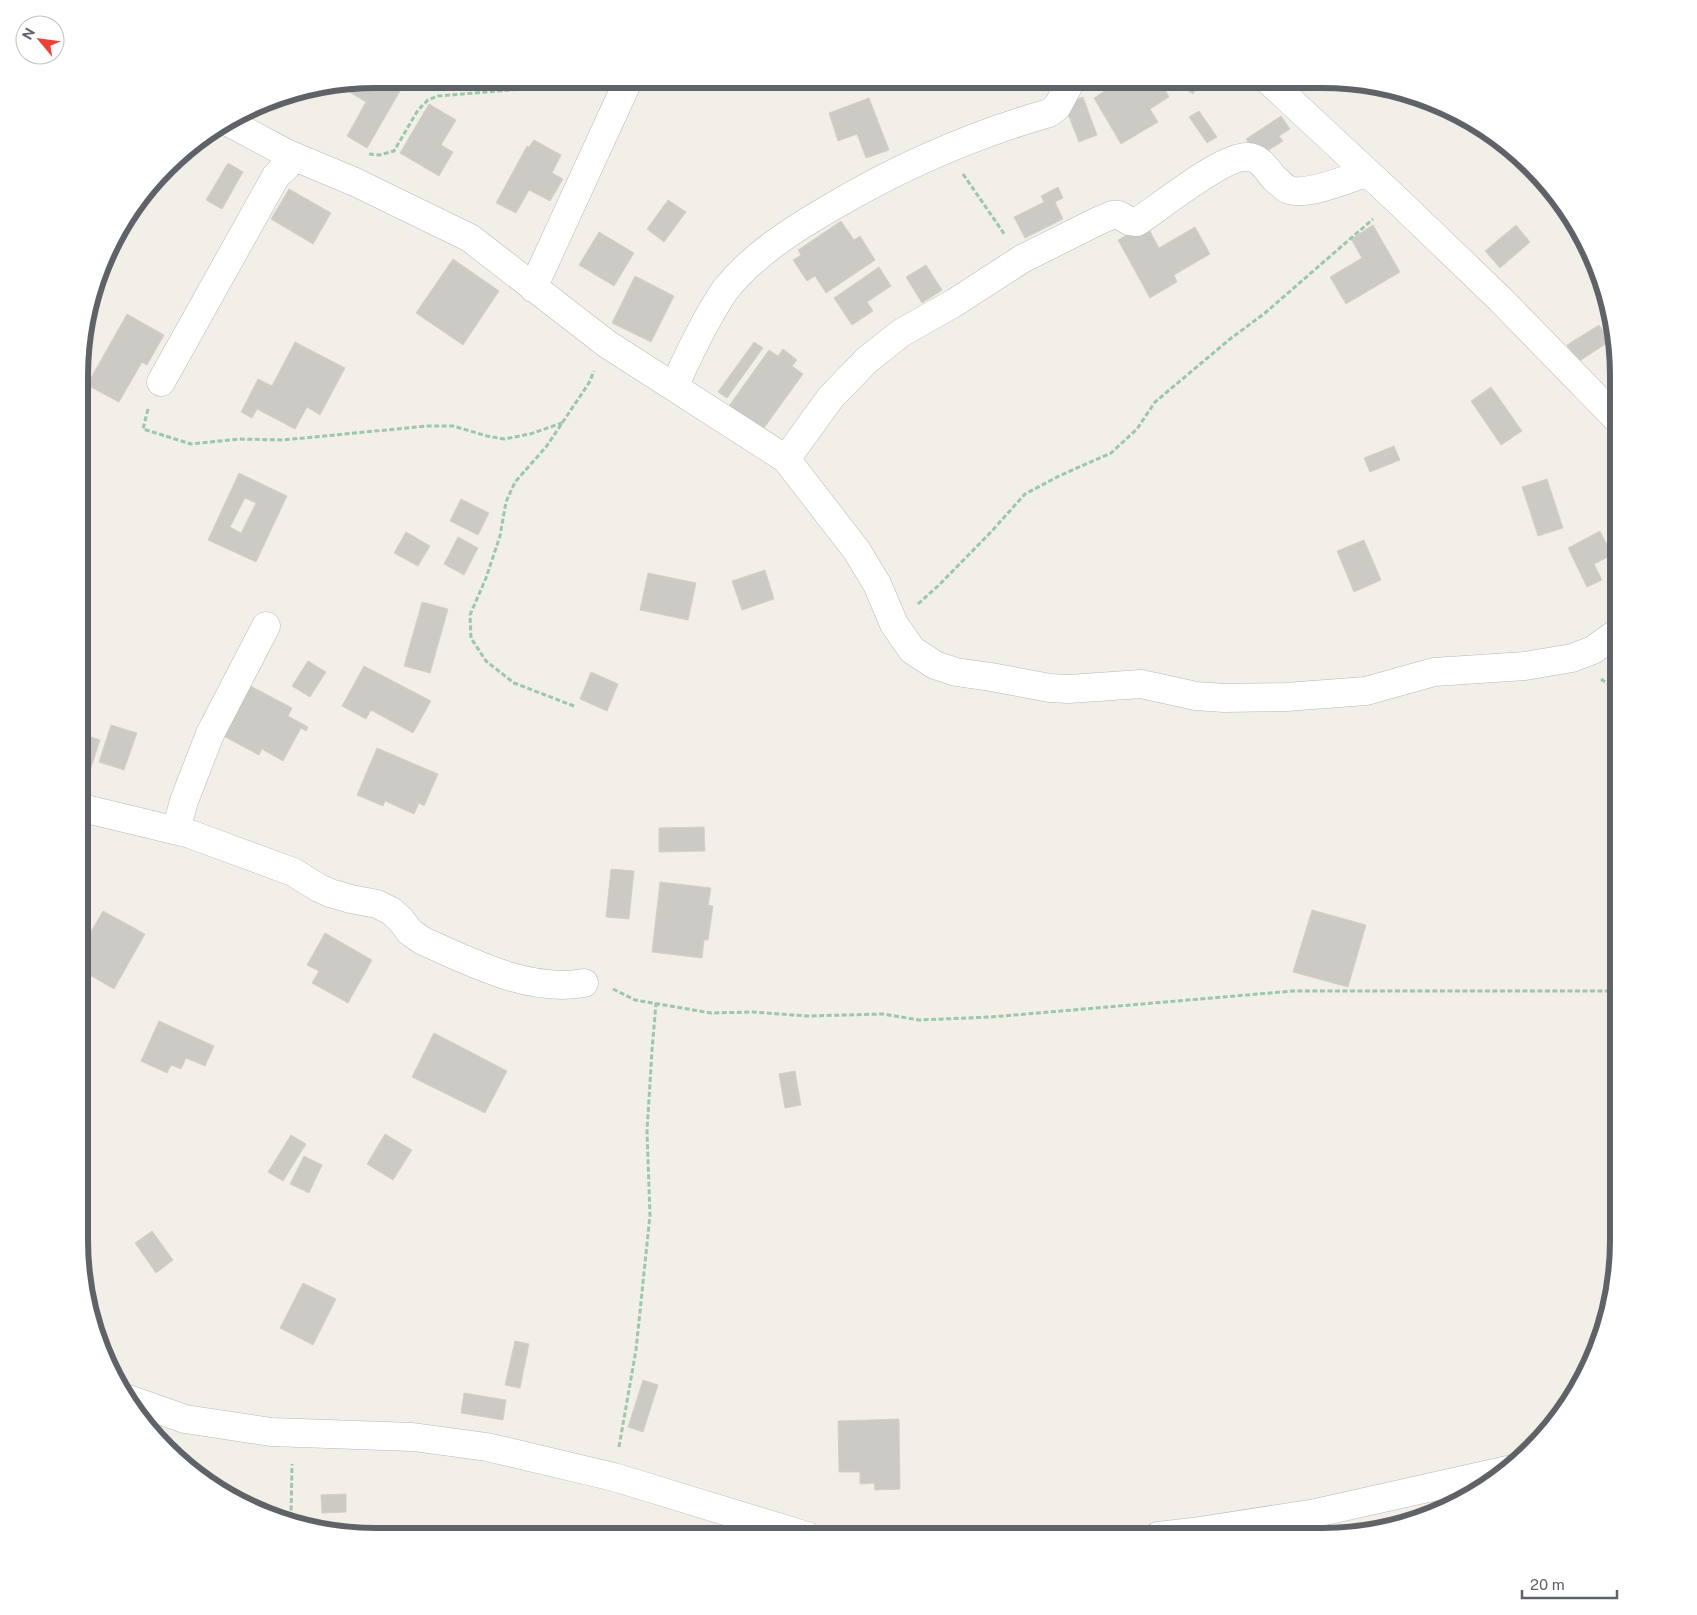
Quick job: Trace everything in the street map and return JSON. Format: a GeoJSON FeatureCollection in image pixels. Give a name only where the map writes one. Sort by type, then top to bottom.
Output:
{"type":"FeatureCollection","features":[{"type":"Feature","properties":{"kind":"street"},"geometry":{"type":"LineString","coordinates":[[533,288],[625,87]]}},
{"type":"Feature","properties":{"kind":"street"},"geometry":{"type":"LineString","coordinates":[[674,387],[696,337],[725,290],[759,255],[801,225],[902,168],[953,145],[1049,113],[1057,107],[1068,87]]}},
{"type":"Feature","properties":{"kind":"street"},"geometry":{"type":"LineString","coordinates":[[1275,87],[1500,299],[1610,412]]}},
{"type":"Feature","properties":{"kind":"street"},"geometry":{"type":"LineString","coordinates":[[233,125],[295,158],[355,182],[470,238],[607,344],[786,459],[857,551],[877,584],[894,624],[912,650],[935,665],[956,672],[991,676],[1050,688],[1069,689],[1141,684],[1196,696],[1224,698],[1286,697],[1366,690],[1434,672],[1525,666],[1572,658],[1593,650],[1610,638]]}},
{"type":"Feature","properties":{"kind":"street"},"geometry":{"type":"LineString","coordinates":[[786,459],[831,396],[867,360],[901,333],[954,303],[1022,259],[1112,215],[1119,215],[1129,221],[1137,222],[1198,179],[1231,160],[1247,156],[1263,163],[1274,178],[1288,190],[1320,189],[1366,173]]}},
{"type":"Feature","properties":{"kind":"street"},"geometry":{"type":"LineString","coordinates":[[161,382],[276,176],[295,158]]}},
{"type":"Feature","properties":{"kind":"street"},"geometry":{"type":"LineString","coordinates":[[176,830],[184,801],[210,734],[266,626]]}},
{"type":"Feature","properties":{"kind":"street"},"geometry":{"type":"LineString","coordinates":[[87,809],[190,834],[293,872],[318,888],[330,893],[377,904],[391,910],[410,932],[423,941],[508,977],[567,986],[584,983]]}},
{"type":"Feature","properties":{"kind":"street"},"geometry":{"type":"LineString","coordinates":[[138,1402],[185,1419],[270,1432],[413,1437],[487,1446],[614,1477],[781,1528]]}},
{"type":"Feature","properties":{"kind":"street"},"geometry":{"type":"LineString","coordinates":[[1219,1528],[1316,1513],[1488,1474]]}},
{"type":"Feature","properties":{"kind":"path"},"geometry":{"type":"LineString","coordinates":[[361,153],[379,155],[394,150],[412,119],[428,100],[438,96],[540,87]]}},
{"type":"Feature","properties":{"kind":"path"},"geometry":{"type":"LineString","coordinates":[[953,145],[963,174],[1022,259]]}},
{"type":"Feature","properties":{"kind":"path"},"geometry":{"type":"LineString","coordinates":[[894,624],[938,586],[1025,494],[1111,452],[1138,429],[1155,402],[1230,339],[1265,314],[1396,199]]}},
{"type":"Feature","properties":{"kind":"path"},"geometry":{"type":"LineString","coordinates":[[574,706],[514,683],[486,661],[471,638],[470,615],[489,570],[500,536],[506,502],[515,482],[546,448],[588,383],[607,344]]}},
{"type":"Feature","properties":{"kind":"path"},"geometry":{"type":"LineString","coordinates":[[143,429],[191,444],[239,440],[283,440],[444,426],[453,426],[504,439],[530,434],[562,423]]}},
{"type":"Feature","properties":{"kind":"path"},"geometry":{"type":"LineString","coordinates":[[584,983],[597,983],[635,1000],[711,1013],[752,1012],[807,1016],[883,1014],[919,1020],[1001,1017],[1293,991],[1610,991]]}},
{"type":"Feature","properties":{"kind":"path"},"geometry":{"type":"LineString","coordinates":[[614,1477],[636,1350],[650,1215],[647,1131],[656,1003]]}},
{"type":"Feature","properties":{"kind":"path"},"geometry":{"type":"LineString","coordinates":[[291,1515],[292,1433]]}},
{"type":"Feature","properties":{"kind":"building"},"geometry":{"type":"Polygon","coordinates":[[[393,87],[400,91],[367,148],[347,136],[366,102],[345,89],[393,87]]]}},
{"type":"Feature","properties":{"kind":"building"},"geometry":{"type":"Polygon","coordinates":[[[1111,87],[1163,87],[1169,97],[1150,109],[1158,122],[1121,144],[1094,98],[1111,87]]]}},
{"type":"Feature","properties":{"kind":"building"},"geometry":{"type":"Polygon","coordinates":[[[1183,87],[1197,87],[1193,94],[1183,87]]]}},
{"type":"Feature","properties":{"kind":"building"},"geometry":{"type":"Polygon","coordinates":[[[1083,97],[1097,135],[1079,142],[1064,104],[1083,97]]]}},
{"type":"Feature","properties":{"kind":"building"},"geometry":{"type":"Polygon","coordinates":[[[869,98],[889,150],[866,158],[857,134],[838,141],[829,113],[869,98]]]}},
{"type":"Feature","properties":{"kind":"building"},"geometry":{"type":"Polygon","coordinates":[[[429,104],[456,120],[441,145],[453,152],[439,176],[400,153],[429,104]]]}},
{"type":"Feature","properties":{"kind":"building"},"geometry":{"type":"Polygon","coordinates":[[[1199,111],[1217,137],[1207,143],[1189,117],[1199,111]]]}},
{"type":"Feature","properties":{"kind":"building"},"geometry":{"type":"Polygon","coordinates":[[[1281,116],[1290,129],[1279,136],[1283,141],[1258,157],[1246,139],[1281,116]]]}},
{"type":"Feature","properties":{"kind":"building"},"geometry":{"type":"Polygon","coordinates":[[[534,140],[561,155],[552,173],[563,179],[550,201],[529,190],[516,213],[496,203],[527,146],[529,147],[534,140]]]}},
{"type":"Feature","properties":{"kind":"building"},"geometry":{"type":"Polygon","coordinates":[[[228,163],[243,172],[222,209],[206,200],[228,163]]]}},
{"type":"Feature","properties":{"kind":"building"},"geometry":{"type":"Polygon","coordinates":[[[1058,187],[1063,198],[1055,202],[1063,219],[1025,238],[1014,217],[1044,202],[1041,196],[1058,187]]]}},
{"type":"Feature","properties":{"kind":"building"},"geometry":{"type":"Polygon","coordinates":[[[289,189],[331,213],[313,244],[271,219],[289,189]]]}},
{"type":"Feature","properties":{"kind":"building"},"geometry":{"type":"Polygon","coordinates":[[[668,200],[686,212],[664,242],[647,229],[668,200]]]}},
{"type":"Feature","properties":{"kind":"building"},"geometry":{"type":"Polygon","coordinates":[[[841,221],[854,240],[860,236],[875,260],[826,293],[815,276],[807,281],[793,260],[801,255],[798,250],[841,221]]]}},
{"type":"Feature","properties":{"kind":"building"},"geometry":{"type":"Polygon","coordinates":[[[1146,224],[1159,248],[1195,227],[1210,254],[1174,275],[1177,282],[1150,298],[1118,240],[1146,224]]]}},
{"type":"Feature","properties":{"kind":"building"},"geometry":{"type":"Polygon","coordinates":[[[1373,225],[1400,272],[1346,304],[1330,277],[1362,258],[1351,239],[1373,225]]]}},
{"type":"Feature","properties":{"kind":"building"},"geometry":{"type":"Polygon","coordinates":[[[1516,225],[1530,242],[1500,268],[1485,251],[1516,225]]]}},
{"type":"Feature","properties":{"kind":"building"},"geometry":{"type":"Polygon","coordinates":[[[599,232],[634,253],[614,286],[579,265],[599,232]]]}},
{"type":"Feature","properties":{"kind":"building"},"geometry":{"type":"Polygon","coordinates":[[[453,259],[499,291],[463,345],[416,313],[453,259]]]}},
{"type":"Feature","properties":{"kind":"building"},"geometry":{"type":"Polygon","coordinates":[[[926,265],[942,290],[922,303],[906,277],[926,265]]]}},
{"type":"Feature","properties":{"kind":"building"},"geometry":{"type":"Polygon","coordinates":[[[879,267],[891,286],[867,302],[873,311],[852,325],[834,298],[879,267]]]}},
{"type":"Feature","properties":{"kind":"building"},"geometry":{"type":"Polygon","coordinates":[[[635,276],[674,296],[651,342],[612,323],[635,276]]]}},
{"type":"Feature","properties":{"kind":"building"},"geometry":{"type":"Polygon","coordinates":[[[127,314],[164,335],[147,365],[142,362],[119,402],[87,385],[127,314]]]}},
{"type":"Feature","properties":{"kind":"building"},"geometry":{"type":"Polygon","coordinates":[[[1599,325],[1607,336],[1607,343],[1578,362],[1567,345],[1599,325]]]}},
{"type":"Feature","properties":{"kind":"building"},"geometry":{"type":"Polygon","coordinates":[[[295,342],[345,368],[320,415],[307,407],[295,429],[257,409],[252,418],[241,412],[258,379],[272,386],[295,342]]]}},
{"type":"Feature","properties":{"kind":"building"},"geometry":{"type":"Polygon","coordinates":[[[754,342],[763,348],[727,398],[718,392],[754,342]]]}},
{"type":"Feature","properties":{"kind":"building"},"geometry":{"type":"Polygon","coordinates":[[[783,349],[797,360],[792,366],[803,374],[759,435],[726,410],[769,350],[778,356],[783,349]]]}},
{"type":"Feature","properties":{"kind":"building"},"geometry":{"type":"Polygon","coordinates":[[[1491,387],[1522,431],[1501,445],[1471,401],[1491,387]]]}},
{"type":"Feature","properties":{"kind":"building"},"geometry":{"type":"Polygon","coordinates":[[[1394,446],[1400,460],[1370,472],[1364,458],[1394,446]]]}},
{"type":"Feature","properties":{"kind":"building"},"geometry":{"type":"Polygon","coordinates":[[[239,473],[287,496],[256,562],[208,540],[239,473]],[[245,498],[230,527],[241,533],[256,503],[245,498]]]}},
{"type":"Feature","properties":{"kind":"building"},"geometry":{"type":"Polygon","coordinates":[[[1547,479],[1563,528],[1538,536],[1522,487],[1547,479]]]}},
{"type":"Feature","properties":{"kind":"building"},"geometry":{"type":"Polygon","coordinates":[[[461,499],[489,513],[478,535],[450,521],[461,499]]]}},
{"type":"Feature","properties":{"kind":"building"},"geometry":{"type":"Polygon","coordinates":[[[1600,531],[1610,551],[1610,556],[1594,564],[1602,580],[1587,587],[1568,548],[1600,531]]]}},
{"type":"Feature","properties":{"kind":"building"},"geometry":{"type":"Polygon","coordinates":[[[406,532],[430,546],[418,566],[394,553],[406,532]]]}},
{"type":"Feature","properties":{"kind":"building"},"geometry":{"type":"Polygon","coordinates":[[[458,537],[478,548],[464,575],[444,564],[458,537]]]}},
{"type":"Feature","properties":{"kind":"building"},"geometry":{"type":"Polygon","coordinates":[[[1364,540],[1381,580],[1354,592],[1337,551],[1364,540]]]}},
{"type":"Feature","properties":{"kind":"building"},"geometry":{"type":"Polygon","coordinates":[[[765,570],[774,599],[742,610],[732,581],[765,570]]]}},
{"type":"Feature","properties":{"kind":"building"},"geometry":{"type":"Polygon","coordinates":[[[648,573],[696,583],[688,620],[640,610],[648,573]]]}},
{"type":"Feature","properties":{"kind":"building"},"geometry":{"type":"Polygon","coordinates":[[[422,602],[448,609],[430,673],[404,666],[422,602]]]}},
{"type":"Feature","properties":{"kind":"building"},"geometry":{"type":"Polygon","coordinates":[[[308,661],[326,672],[310,697],[292,686],[308,661]]]}},
{"type":"Feature","properties":{"kind":"building"},"geometry":{"type":"Polygon","coordinates":[[[364,666],[431,701],[413,733],[371,710],[366,719],[342,706],[364,666]]]}},
{"type":"Feature","properties":{"kind":"building"},"geometry":{"type":"Polygon","coordinates":[[[591,672],[618,684],[607,711],[580,699],[591,672]]]}},
{"type":"Feature","properties":{"kind":"building"},"geometry":{"type":"Polygon","coordinates":[[[243,682],[292,708],[288,716],[308,727],[306,731],[301,728],[283,761],[262,749],[259,755],[216,732],[243,682]]]}},
{"type":"Feature","properties":{"kind":"building"},"geometry":{"type":"Polygon","coordinates":[[[111,725],[137,733],[124,770],[99,762],[111,725]]]}},
{"type":"Feature","properties":{"kind":"building"},"geometry":{"type":"Polygon","coordinates":[[[87,736],[100,740],[87,780],[87,736]]]}},
{"type":"Feature","properties":{"kind":"building"},"geometry":{"type":"Polygon","coordinates":[[[377,748],[438,774],[424,806],[419,803],[414,814],[385,801],[383,806],[357,795],[377,748]]]}},
{"type":"Feature","properties":{"kind":"building"},"geometry":{"type":"Polygon","coordinates":[[[704,827],[705,851],[659,852],[659,828],[704,827]]]}},
{"type":"Feature","properties":{"kind":"building"},"geometry":{"type":"Polygon","coordinates":[[[611,869],[634,871],[629,919],[606,917],[611,869]]]}},
{"type":"Feature","properties":{"kind":"building"},"geometry":{"type":"Polygon","coordinates":[[[660,882],[711,888],[708,905],[713,906],[708,940],[704,940],[702,958],[652,952],[660,882]]]}},
{"type":"Feature","properties":{"kind":"building"},"geometry":{"type":"Polygon","coordinates":[[[1312,910],[1366,925],[1348,987],[1293,972],[1312,910]]]}},
{"type":"Feature","properties":{"kind":"building"},"geometry":{"type":"Polygon","coordinates":[[[103,911],[145,934],[114,989],[87,973],[87,939],[103,911]]]}},
{"type":"Feature","properties":{"kind":"building"},"geometry":{"type":"Polygon","coordinates":[[[325,933],[372,960],[348,1003],[312,983],[319,971],[307,965],[325,933]]]}},
{"type":"Feature","properties":{"kind":"building"},"geometry":{"type":"Polygon","coordinates":[[[159,1021],[214,1046],[205,1066],[186,1058],[181,1069],[171,1065],[167,1073],[141,1061],[159,1021]]]}},
{"type":"Feature","properties":{"kind":"building"},"geometry":{"type":"Polygon","coordinates":[[[434,1033],[507,1071],[485,1113],[412,1077],[434,1033]]]}},
{"type":"Feature","properties":{"kind":"building"},"geometry":{"type":"Polygon","coordinates":[[[795,1071],[801,1105],[785,1108],[779,1074],[795,1071]]]}},
{"type":"Feature","properties":{"kind":"building"},"geometry":{"type":"Polygon","coordinates":[[[385,1134],[412,1150],[393,1180],[367,1164],[385,1134]]]}},
{"type":"Feature","properties":{"kind":"building"},"geometry":{"type":"Polygon","coordinates":[[[291,1135],[306,1144],[283,1181],[268,1172],[291,1135]]]}},
{"type":"Feature","properties":{"kind":"building"},"geometry":{"type":"Polygon","coordinates":[[[304,1156],[322,1165],[309,1193],[290,1184],[304,1156]]]}},
{"type":"Feature","properties":{"kind":"building"},"geometry":{"type":"Polygon","coordinates":[[[152,1231],[173,1260],[156,1273],[135,1243],[152,1231]]]}},
{"type":"Feature","properties":{"kind":"building"},"geometry":{"type":"Polygon","coordinates":[[[303,1283],[336,1299],[313,1345],[280,1328],[303,1283]]]}},
{"type":"Feature","properties":{"kind":"building"},"geometry":{"type":"Polygon","coordinates":[[[515,1341],[529,1344],[520,1388],[505,1385],[515,1341]]]}},
{"type":"Feature","properties":{"kind":"building"},"geometry":{"type":"Polygon","coordinates":[[[643,1380],[658,1385],[643,1432],[628,1427],[643,1380]]]}},
{"type":"Feature","properties":{"kind":"building"},"geometry":{"type":"Polygon","coordinates":[[[464,1393],[506,1400],[503,1420],[461,1413],[464,1393]]]}},
{"type":"Feature","properties":{"kind":"building"},"geometry":{"type":"Polygon","coordinates":[[[899,1419],[900,1489],[875,1490],[874,1483],[860,1484],[860,1472],[839,1472],[838,1421],[899,1419]]]}},
{"type":"Feature","properties":{"kind":"building"},"geometry":{"type":"Polygon","coordinates":[[[346,1494],[346,1512],[322,1513],[321,1495],[346,1494]]]}}]}
